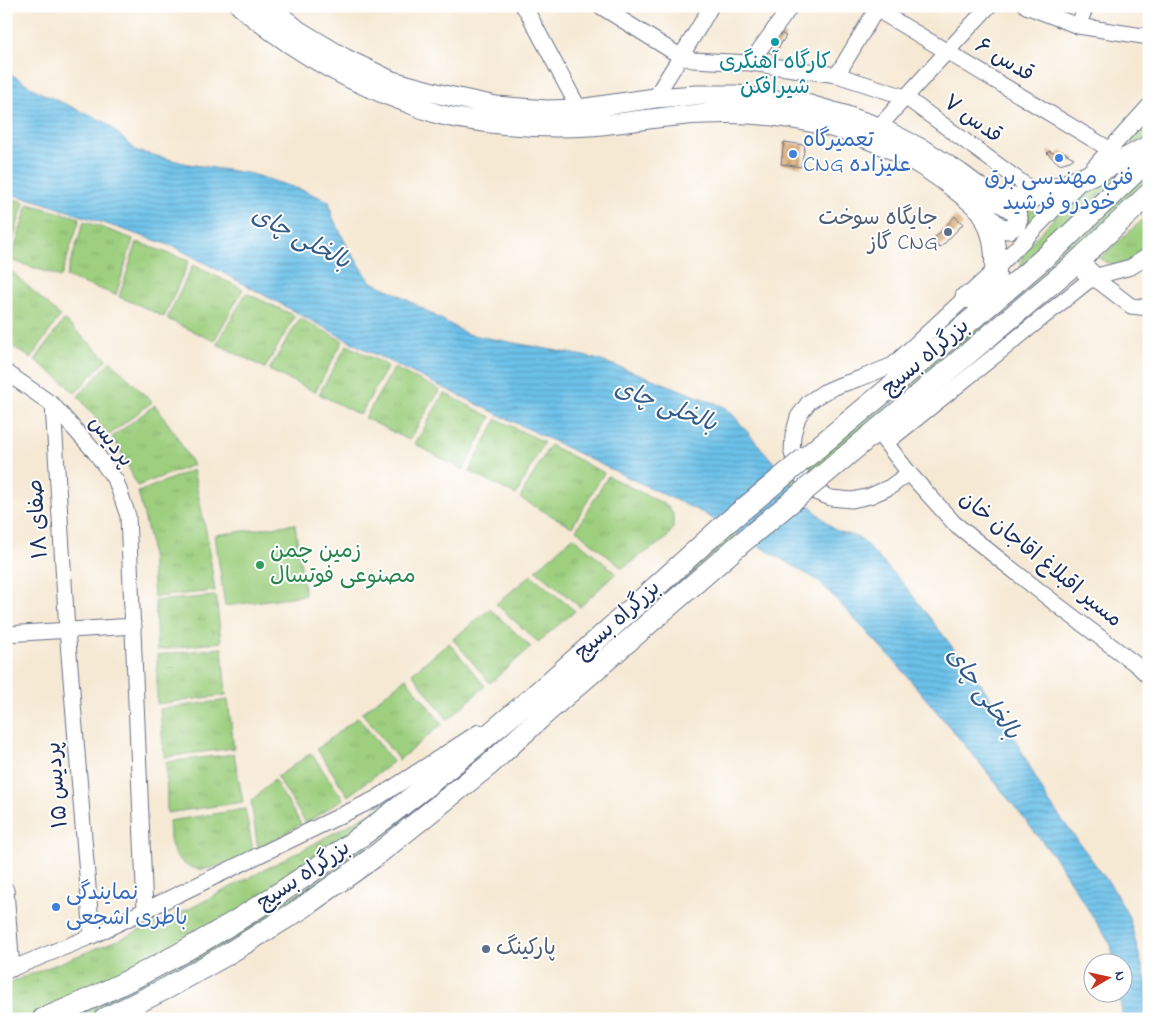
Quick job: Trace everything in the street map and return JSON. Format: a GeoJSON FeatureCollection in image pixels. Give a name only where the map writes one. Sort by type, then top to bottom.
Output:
{"type":"FeatureCollection","features":[{"type":"Feature","properties":{"kind":"highway"},"geometry":{"type":"LineString","coordinates":[[966,297],[994,301],[996,258],[989,206],[1033,197],[1084,178],[1149,146]]}},
{"type":"Feature","properties":{"kind":"highway","name":"بزرگراه بسیج"},"geometry":{"type":"LineString","coordinates":[[44,1019],[156,967],[214,935],[285,891],[360,838],[537,694],[724,526],[1058,246],[1149,159]]}},
{"type":"Feature","properties":{"kind":"highway","name":"بزرگراه بسیج"},"geometry":{"type":"LineString","coordinates":[[104,1019],[167,988],[224,956],[299,910],[374,857],[489,765],[550,709],[820,477],[881,437],[1077,262],[1149,194]]}},
{"type":"Feature","properties":{"kind":"highway"},"geometry":{"type":"LineString","coordinates":[[1077,262],[1094,277]]}},
{"type":"Feature","properties":{"kind":"main road"},"geometry":{"type":"LineString","coordinates":[[240,6],[290,44],[338,74],[386,96],[439,114],[491,123],[546,127],[590,126],[706,114],[767,115],[806,120],[879,143],[919,164],[954,188],[989,206]]}},
{"type":"Feature","properties":{"kind":"main road"},"geometry":{"type":"LineString","coordinates":[[269,6],[299,31],[344,58],[392,81],[496,106],[547,110],[579,109],[655,98],[737,94],[810,105],[879,127],[926,151],[960,173],[989,206]]}},
{"type":"Feature","properties":{"kind":"main road"},"geometry":{"type":"LineString","coordinates":[[655,98],[656,118]]}},
{"type":"Feature","properties":{"kind":"street"},"geometry":{"type":"LineString","coordinates":[[600,6],[680,56]]}},
{"type":"Feature","properties":{"kind":"street"},"geometry":{"type":"LineString","coordinates":[[655,98],[700,27],[711,6]]}},
{"type":"Feature","properties":{"kind":"street"},"geometry":{"type":"LineString","coordinates":[[750,63],[791,6]]}},
{"type":"Feature","properties":{"kind":"street"},"geometry":{"type":"LineString","coordinates":[[879,127],[990,6]]}},
{"type":"Feature","properties":{"kind":"street"},"geometry":{"type":"LineString","coordinates":[[1026,6],[1078,26],[1149,37]]}},
{"type":"Feature","properties":{"kind":"street"},"geometry":{"type":"LineString","coordinates":[[1078,26],[1086,6]]}},
{"type":"Feature","properties":{"kind":"street"},"geometry":{"type":"LineString","coordinates":[[527,8],[579,109]]}},
{"type":"Feature","properties":{"kind":"street","name":"قدس ۶"},"geometry":{"type":"LineString","coordinates":[[836,75],[874,8],[1109,149]]}},
{"type":"Feature","properties":{"kind":"street","name":"قدس ۷"},"geometry":{"type":"LineString","coordinates":[[680,56],[693,60],[750,63],[836,75],[905,97],[1038,195]]}},
{"type":"Feature","properties":{"kind":"street"},"geometry":{"type":"LineString","coordinates":[[909,473],[890,487],[870,496],[852,500],[831,498],[815,492],[804,481],[792,453],[793,435],[798,417],[809,402],[824,392],[893,365],[995,270],[1084,178],[1149,106]]}},
{"type":"Feature","properties":{"kind":"street"},"geometry":{"type":"LineString","coordinates":[[881,437],[1094,277],[1132,267],[1149,255]]}},
{"type":"Feature","properties":{"kind":"street"},"geometry":{"type":"LineString","coordinates":[[1094,277],[1131,306],[1149,308]]}},
{"type":"Feature","properties":{"kind":"street","name":"پردیس"},"geometry":{"type":"LineString","coordinates":[[6,372],[52,405],[95,452],[116,482],[128,516],[145,910]]}},
{"type":"Feature","properties":{"kind":"street","name":"صفای ۱۸"},"geometry":{"type":"LineString","coordinates":[[52,405],[67,630]]}},
{"type":"Feature","properties":{"kind":"street","name":"مسیر اقبلاغ اقاجان خان"},"geometry":{"type":"LineString","coordinates":[[881,437],[909,473],[954,522],[1056,604],[1138,666],[1149,677]]}},
{"type":"Feature","properties":{"kind":"street"},"geometry":{"type":"LineString","coordinates":[[6,634],[134,626]]}},
{"type":"Feature","properties":{"kind":"street","name":"پردیس ۱۵"},"geometry":{"type":"LineString","coordinates":[[67,630],[92,936]]}},
{"type":"Feature","properties":{"kind":"street"},"geometry":{"type":"LineString","coordinates":[[6,890],[9,970],[92,936],[377,798],[537,694]]}},
{"type":"Feature","properties":{"kind":"green space"},"geometry":{"type":"Polygon","coordinates":[[[1149,121],[1149,137],[1133,144],[1130,142],[1149,121]]]}},
{"type":"Feature","properties":{"kind":"green space"},"geometry":{"type":"Polygon","coordinates":[[[1137,160],[1021,267],[1021,253],[1078,193],[1107,175],[1137,160]]]}},
{"type":"Feature","properties":{"kind":"green space"},"geometry":{"type":"Polygon","coordinates":[[[1149,173],[1149,184],[1080,247],[734,537],[452,782],[342,869],[218,950],[109,1007],[82,1019],[67,1019],[302,890],[380,834],[1149,173]]]}},
{"type":"Feature","properties":{"kind":"green space"},"geometry":{"type":"Polygon","coordinates":[[[6,197],[24,202],[7,259],[6,258],[6,197]]]}},
{"type":"Feature","properties":{"kind":"green space"},"geometry":{"type":"Polygon","coordinates":[[[1025,202],[1041,217],[1014,244],[1009,237],[1022,233],[1027,225],[1028,215],[1025,202]]]}},
{"type":"Feature","properties":{"kind":"green space"},"geometry":{"type":"Polygon","coordinates":[[[28,204],[80,218],[61,277],[11,260],[28,204]]]}},
{"type":"Feature","properties":{"kind":"green space"},"geometry":{"type":"Polygon","coordinates":[[[1149,214],[1149,245],[1135,259],[1117,266],[1100,258],[1149,214]]]}},
{"type":"Feature","properties":{"kind":"green space"},"geometry":{"type":"Polygon","coordinates":[[[84,221],[133,239],[116,295],[66,277],[84,221]]]}},
{"type":"Feature","properties":{"kind":"green space"},"geometry":{"type":"Polygon","coordinates":[[[137,242],[189,261],[164,317],[119,297],[137,242]]]}},
{"type":"Feature","properties":{"kind":"green space"},"geometry":{"type":"Polygon","coordinates":[[[193,265],[243,289],[214,341],[167,319],[193,265]]]}},
{"type":"Feature","properties":{"kind":"green space"},"geometry":{"type":"Polygon","coordinates":[[[9,269],[60,316],[31,358],[6,342],[6,278],[9,269]]]}},
{"type":"Feature","properties":{"kind":"green space"},"geometry":{"type":"Polygon","coordinates":[[[246,293],[295,316],[265,368],[217,344],[246,293]]]}},
{"type":"Feature","properties":{"kind":"green space"},"geometry":{"type":"Polygon","coordinates":[[[300,318],[343,341],[315,392],[269,370],[300,318]]]}},
{"type":"Feature","properties":{"kind":"green space"},"geometry":{"type":"Polygon","coordinates":[[[64,320],[107,359],[75,393],[35,360],[64,320]]]}},
{"type":"Feature","properties":{"kind":"green space"},"geometry":{"type":"Polygon","coordinates":[[[347,345],[388,366],[360,415],[319,394],[347,345]]]}},
{"type":"Feature","properties":{"kind":"green space"},"geometry":{"type":"Polygon","coordinates":[[[111,361],[152,402],[109,435],[78,396],[111,361]]]}},
{"type":"Feature","properties":{"kind":"green space"},"geometry":{"type":"Polygon","coordinates":[[[394,368],[440,390],[409,440],[365,418],[394,368]]]}},
{"type":"Feature","properties":{"kind":"green space"},"geometry":{"type":"Polygon","coordinates":[[[444,393],[491,417],[463,470],[415,444],[444,393]]]}},
{"type":"Feature","properties":{"kind":"green space"},"geometry":{"type":"Polygon","coordinates":[[[155,405],[174,432],[193,465],[137,486],[125,459],[112,437],[155,405]]]}},
{"type":"Feature","properties":{"kind":"green space"},"geometry":{"type":"Polygon","coordinates":[[[497,419],[544,442],[516,495],[469,471],[497,419]]]}},
{"type":"Feature","properties":{"kind":"green space"},"geometry":{"type":"Polygon","coordinates":[[[550,445],[604,473],[572,527],[520,498],[550,445]]]}},
{"type":"Feature","properties":{"kind":"green space"},"geometry":{"type":"Polygon","coordinates":[[[193,470],[206,531],[215,591],[154,597],[150,540],[138,492],[193,470]]]}},
{"type":"Feature","properties":{"kind":"green space"},"geometry":{"type":"Polygon","coordinates":[[[608,476],[668,506],[673,514],[673,528],[666,539],[622,568],[576,530],[608,476]]]}},
{"type":"Feature","properties":{"kind":"green space","name":"زمین چمن مصنوعی فوتسال"},"geometry":{"type":"Polygon","coordinates":[[[295,524],[305,595],[225,606],[215,535],[295,524]]]}},
{"type":"Feature","properties":{"kind":"green space"},"geometry":{"type":"Polygon","coordinates":[[[573,537],[616,573],[580,607],[536,570],[573,537]]]}},
{"type":"Feature","properties":{"kind":"green space"},"geometry":{"type":"Polygon","coordinates":[[[531,575],[575,611],[538,642],[496,604],[531,575]]]}},
{"type":"Feature","properties":{"kind":"green space"},"geometry":{"type":"Polygon","coordinates":[[[216,596],[221,642],[157,650],[155,601],[216,596]]]}},
{"type":"Feature","properties":{"kind":"green space"},"geometry":{"type":"Polygon","coordinates":[[[490,609],[531,647],[490,683],[453,639],[490,609]]]}},
{"type":"Feature","properties":{"kind":"green space"},"geometry":{"type":"Polygon","coordinates":[[[449,643],[485,686],[448,720],[412,673],[449,643]]]}},
{"type":"Feature","properties":{"kind":"green space"},"geometry":{"type":"Polygon","coordinates":[[[222,648],[226,695],[157,704],[157,655],[222,648]]]}},
{"type":"Feature","properties":{"kind":"green space"},"geometry":{"type":"Polygon","coordinates":[[[406,678],[442,724],[399,760],[362,713],[406,678]]]}},
{"type":"Feature","properties":{"kind":"green space"},"geometry":{"type":"Polygon","coordinates":[[[228,700],[234,748],[164,757],[160,709],[228,700]]]}},
{"type":"Feature","properties":{"kind":"green space"},"geometry":{"type":"Polygon","coordinates":[[[358,717],[393,762],[348,796],[317,749],[358,717]]]}},
{"type":"Feature","properties":{"kind":"green space"},"geometry":{"type":"Polygon","coordinates":[[[311,753],[343,799],[306,823],[277,777],[311,753]]]}},
{"type":"Feature","properties":{"kind":"green space"},"geometry":{"type":"Polygon","coordinates":[[[234,754],[243,802],[167,813],[166,762],[234,754]]]}},
{"type":"Feature","properties":{"kind":"green space"},"geometry":{"type":"Polygon","coordinates":[[[438,766],[249,906],[123,975],[25,1019],[6,1019],[6,984],[187,910],[370,813],[438,766]]]}},
{"type":"Feature","properties":{"kind":"green space"},"geometry":{"type":"Polygon","coordinates":[[[274,780],[301,824],[258,849],[251,801],[274,780]]]}},
{"type":"Feature","properties":{"kind":"green space"},"geometry":{"type":"Polygon","coordinates":[[[245,809],[253,851],[222,865],[201,869],[191,867],[182,862],[174,852],[170,841],[169,821],[245,809]]]}},
{"type":"Feature","properties":{"kind":"water","name":"بالخلی چای"},"geometry":{"type":"Polygon","coordinates":[[[6,71],[43,94],[105,122],[137,151],[188,164],[252,174],[329,201],[332,216],[348,248],[371,282],[392,291],[467,334],[589,357],[637,373],[727,408],[815,511],[835,530],[861,539],[906,587],[981,684],[1004,718],[1048,801],[1112,887],[1129,917],[1146,981],[1148,1019],[1123,1019],[1120,1002],[1132,1002],[1132,952],[1112,952],[1111,945],[1056,859],[983,767],[896,663],[819,581],[701,512],[366,350],[175,247],[38,201],[6,193],[6,71]]]}},
{"type":"Feature","properties":{"kind":"building","name":"کارگاه آهنگری شیرافکن"},"geometry":{"type":"Polygon","coordinates":[[[775,30],[786,36],[774,55],[763,49],[775,30]]]}},
{"type":"Feature","properties":{"kind":"building","name":"تعمیرگاه CNG علیزاده"},"geometry":{"type":"Polygon","coordinates":[[[784,142],[805,145],[801,167],[781,164],[784,142]]]}},
{"type":"Feature","properties":{"kind":"building","name":"فنی مهندسی برق خودرو فرشید"},"geometry":{"type":"Polygon","coordinates":[[[1049,151],[1058,155],[1061,151],[1074,158],[1059,164],[1047,153],[1049,151]]]}},
{"type":"Feature","properties":{"kind":"building","name":"جایگاه سوخت گاز CNG"},"geometry":{"type":"Polygon","coordinates":[[[955,216],[963,224],[940,248],[932,241],[955,216]]]}},
{"type":"Feature","properties":{"kind":"place","name":"کارگاه آهنگری شیرافکن"},"geometry":{"type":"Point","coordinates":[775,42]}},
{"type":"Feature","properties":{"kind":"place","name":"تعمیرگاه CNG علیزاده"},"geometry":{"type":"Point","coordinates":[793,154]}},
{"type":"Feature","properties":{"kind":"place","name":"فنی مهندسی برق خودرو فرشید"},"geometry":{"type":"Point","coordinates":[1059,158]}},
{"type":"Feature","properties":{"kind":"place","name":"جایگاه سوخت گاز CNG"},"geometry":{"type":"Point","coordinates":[948,232]}},
{"type":"Feature","properties":{"kind":"place","name":"زمین چمن مصنوعی فوتسال"},"geometry":{"type":"Point","coordinates":[260,565]}},
{"type":"Feature","properties":{"kind":"place","name":"نمایندگی باطری اشجعی"},"geometry":{"type":"Point","coordinates":[56,907]}},
{"type":"Feature","properties":{"kind":"place","name":"پارکینگ"},"geometry":{"type":"Point","coordinates":[486,949]}}]}
